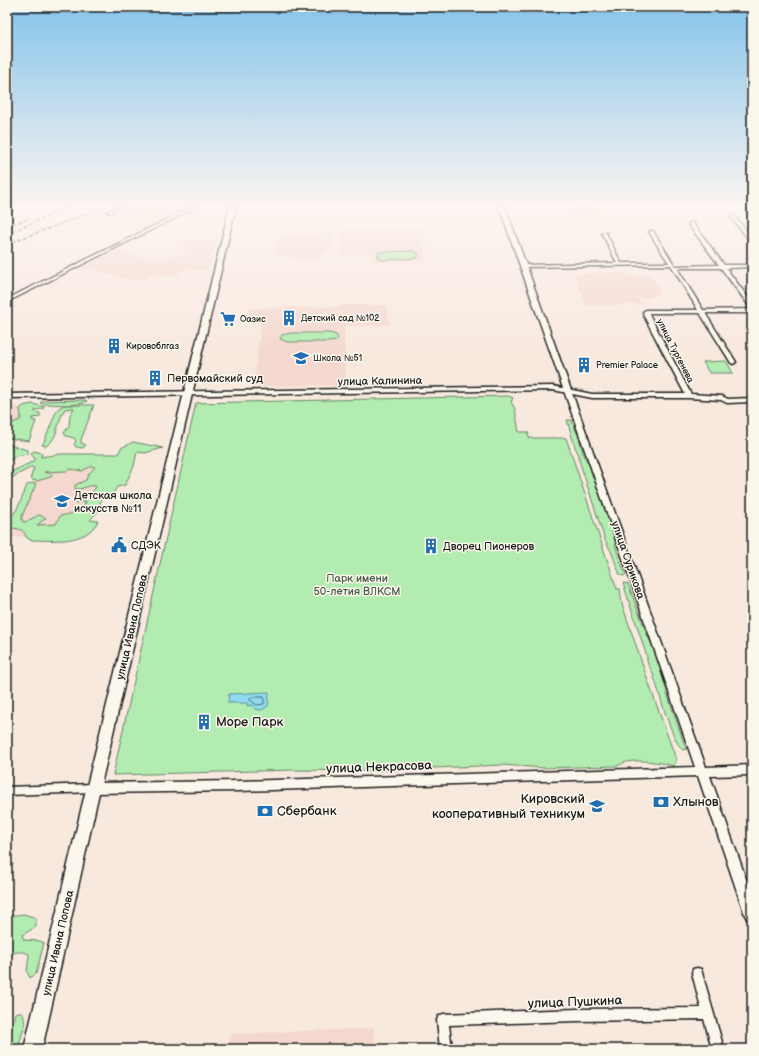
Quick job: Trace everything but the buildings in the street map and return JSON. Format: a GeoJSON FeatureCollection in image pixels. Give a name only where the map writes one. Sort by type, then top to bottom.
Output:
{"type":"FeatureCollection","features":[{"type":"Feature","properties":{"kind":"main road","name":"улица Ивана Попова"},"geometry":{"type":"LineString","coordinates":[[33,1049],[221,255]]}},
{"type":"Feature","properties":{"kind":"street"},"geometry":{"type":"LineString","coordinates":[[7,301],[98,255]]}},
{"type":"Feature","properties":{"kind":"street","name":"улица Сурикова"},"geometry":{"type":"LineString","coordinates":[[519,255],[752,915]]}},
{"type":"Feature","properties":{"kind":"street"},"geometry":{"type":"LineString","coordinates":[[615,255],[620,264]]}},
{"type":"Feature","properties":{"kind":"street"},"geometry":{"type":"LineString","coordinates":[[666,255],[733,362]]}},
{"type":"Feature","properties":{"kind":"street"},"geometry":{"type":"LineString","coordinates":[[714,255],[752,306]]}},
{"type":"Feature","properties":{"kind":"street"},"geometry":{"type":"LineString","coordinates":[[523,266],[620,264],[723,267],[752,266]]}},
{"type":"Feature","properties":{"kind":"street"},"geometry":{"type":"LineString","coordinates":[[702,312],[752,310]]}},
{"type":"Feature","properties":{"kind":"street","name":"улица Тургенева"},"geometry":{"type":"LineString","coordinates":[[689,396],[646,312],[702,312]]}},
{"type":"Feature","properties":{"kind":"street","name":"улица Калинина"},"geometry":{"type":"LineString","coordinates":[[7,396],[553,388],[592,396],[689,396],[722,398],[727,401],[752,400]]}},
{"type":"Feature","properties":{"kind":"street","name":"улица Некрасова"},"geometry":{"type":"LineString","coordinates":[[7,791],[239,786],[752,770]]}},
{"type":"Feature","properties":{"kind":"street"},"geometry":{"type":"LineString","coordinates":[[697,973],[718,1049]]}},
{"type":"Feature","properties":{"kind":"street","name":"улица Пушкина"},"geometry":{"type":"LineString","coordinates":[[446,1049],[443,1020],[708,1012]]}},
{"type":"Feature","properties":{"kind":"shaded area"},"geometry":{"type":"Polygon","coordinates":[[[105,255],[138,255],[162,261],[172,255],[212,255],[208,270],[179,270],[178,276],[148,276],[146,280],[132,280],[82,268],[105,255]]]}},
{"type":"Feature","properties":{"kind":"shaded area"},"geometry":{"type":"Polygon","coordinates":[[[275,255],[323,255],[323,259],[275,257],[275,255]]]}},
{"type":"Feature","properties":{"kind":"shaded area"},"geometry":{"type":"Polygon","coordinates":[[[370,255],[425,255],[426,261],[372,262],[370,255]]]}},
{"type":"Feature","properties":{"kind":"shaded area"},"geometry":{"type":"Polygon","coordinates":[[[620,272],[630,276],[651,275],[661,293],[649,298],[638,298],[641,304],[587,306],[573,274],[620,272]]]}},
{"type":"Feature","properties":{"kind":"shaded area","name":"Школа №51"},"geometry":{"type":"Polygon","coordinates":[[[346,305],[387,305],[389,325],[344,326],[345,385],[253,386],[261,323],[246,323],[249,308],[335,307],[346,305]]]}},
{"type":"Feature","properties":{"kind":"shaded area"},"geometry":{"type":"Polygon","coordinates":[[[7,407],[27,407],[18,425],[7,437],[7,407]]]}},
{"type":"Feature","properties":{"kind":"shaded area","name":"Детская школа искусств №11"},"geometry":{"type":"Polygon","coordinates":[[[112,456],[86,536],[11,537],[44,457],[112,456]]]}},
{"type":"Feature","properties":{"kind":"shaded area"},"geometry":{"type":"Polygon","coordinates":[[[374,1028],[375,1049],[229,1049],[231,1034],[374,1028]]]}},
{"type":"Feature","properties":{"kind":"green space"},"geometry":{"type":"Polygon","coordinates":[[[378,255],[418,255],[418,258],[383,260],[378,258],[378,255]]]}},
{"type":"Feature","properties":{"kind":"green space"},"geometry":{"type":"Polygon","coordinates":[[[291,333],[330,333],[336,335],[338,338],[336,341],[329,342],[287,342],[280,339],[282,335],[291,333]]]}},
{"type":"Feature","properties":{"kind":"green space"},"geometry":{"type":"Polygon","coordinates":[[[726,361],[733,373],[709,373],[703,362],[726,361]]]}},
{"type":"Feature","properties":{"kind":"green space","name":"Парк имени 50-летия ВЛКСМ"},"geometry":{"type":"Polygon","coordinates":[[[508,396],[513,398],[511,402],[515,409],[519,432],[528,432],[529,438],[566,438],[617,589],[620,589],[622,604],[676,759],[674,766],[661,763],[636,761],[623,763],[618,766],[544,768],[502,765],[366,771],[294,770],[113,775],[196,403],[508,396]]]}},
{"type":"Feature","properties":{"kind":"green space"},"geometry":{"type":"Polygon","coordinates":[[[42,401],[87,401],[73,405],[40,403],[42,401]]]}},
{"type":"Feature","properties":{"kind":"green space"},"geometry":{"type":"Polygon","coordinates":[[[32,404],[45,407],[35,410],[35,412],[40,413],[40,417],[32,418],[32,420],[36,421],[29,441],[7,438],[7,425],[20,420],[20,409],[23,406],[32,404]]]}},
{"type":"Feature","properties":{"kind":"green space"},"geometry":{"type":"Polygon","coordinates":[[[65,405],[94,405],[81,440],[81,443],[86,445],[83,448],[76,447],[74,444],[76,441],[74,438],[66,436],[64,433],[69,426],[70,415],[74,408],[65,409],[60,418],[56,434],[53,439],[46,446],[42,445],[57,410],[65,405]]]}},
{"type":"Feature","properties":{"kind":"green space"},"geometry":{"type":"Polygon","coordinates":[[[567,420],[571,420],[579,437],[583,453],[589,465],[612,528],[621,564],[626,574],[624,576],[620,575],[605,540],[567,420]]]}},
{"type":"Feature","properties":{"kind":"green space"},"geometry":{"type":"Polygon","coordinates":[[[7,440],[8,444],[27,450],[28,454],[16,456],[7,462],[7,440]]]}},
{"type":"Feature","properties":{"kind":"green space"},"geometry":{"type":"Polygon","coordinates":[[[133,442],[163,448],[145,453],[137,452],[134,466],[125,485],[117,487],[111,494],[104,495],[100,503],[102,507],[90,520],[98,521],[93,529],[77,538],[68,540],[30,540],[21,530],[16,528],[7,528],[7,521],[17,509],[27,485],[33,483],[36,484],[22,516],[22,521],[25,522],[39,515],[46,518],[37,525],[56,524],[60,516],[82,511],[86,501],[76,503],[73,501],[92,493],[96,486],[75,489],[75,485],[86,480],[88,475],[95,467],[92,466],[82,471],[70,469],[67,471],[44,472],[52,474],[51,477],[37,481],[32,480],[31,476],[34,468],[32,467],[7,480],[7,474],[34,461],[35,459],[31,453],[34,451],[42,453],[41,457],[60,454],[118,454],[121,448],[133,442]]]}},
{"type":"Feature","properties":{"kind":"green space"},"geometry":{"type":"Polygon","coordinates":[[[623,583],[628,584],[648,637],[659,657],[660,668],[667,693],[686,749],[683,750],[679,745],[670,726],[653,674],[647,662],[647,657],[623,583]]]}},
{"type":"Feature","properties":{"kind":"green space"},"geometry":{"type":"Polygon","coordinates":[[[24,914],[36,918],[36,927],[22,935],[24,940],[40,941],[44,943],[36,974],[30,978],[27,972],[29,954],[18,952],[7,957],[7,916],[24,914]]]}},
{"type":"Feature","properties":{"kind":"green space"},"geometry":{"type":"Polygon","coordinates":[[[15,1013],[23,1013],[25,1024],[18,1048],[7,1049],[15,1013]]]}},
{"type":"Feature","properties":{"kind":"water"},"geometry":{"type":"Polygon","coordinates":[[[269,692],[268,706],[262,710],[255,709],[253,705],[247,706],[247,703],[228,703],[229,694],[269,692]]]}},
{"type":"Feature","properties":{"kind":"place","name":"Детский сад №102"},"geometry":{"type":"Point","coordinates":[289,318]}},
{"type":"Feature","properties":{"kind":"place","name":"Оазис"},"geometry":{"type":"Point","coordinates":[228,319]}},
{"type":"Feature","properties":{"kind":"place","name":"Кировоблгаз"},"geometry":{"type":"Point","coordinates":[114,346]}},
{"type":"Feature","properties":{"kind":"place","name":"Школа №51"},"geometry":{"type":"Point","coordinates":[301,358]}},
{"type":"Feature","properties":{"kind":"place","name":"Premier Palace"},"geometry":{"type":"Point","coordinates":[584,365]}},
{"type":"Feature","properties":{"kind":"place","name":"Первомайский суд"},"geometry":{"type":"Point","coordinates":[155,378]}},
{"type":"Feature","properties":{"kind":"place","name":"Детская школа искусств №11"},"geometry":{"type":"Point","coordinates":[62,501]}},
{"type":"Feature","properties":{"kind":"place","name":"СДЭК"},"geometry":{"type":"Point","coordinates":[119,545]}},
{"type":"Feature","properties":{"kind":"place","name":"Дворец Пионеров"},"geometry":{"type":"Point","coordinates":[431,546]}},
{"type":"Feature","properties":{"kind":"place","name":"Море Парк"},"geometry":{"type":"Point","coordinates":[204,722]}},
{"type":"Feature","properties":{"kind":"place","name":"Хлынов"},"geometry":{"type":"Point","coordinates":[661,802]}},
{"type":"Feature","properties":{"kind":"place","name":"Кировский кооперативный техникум"},"geometry":{"type":"Point","coordinates":[597,806]}},
{"type":"Feature","properties":{"kind":"place","name":"Сбербанк"},"geometry":{"type":"Point","coordinates":[265,811]}}]}
